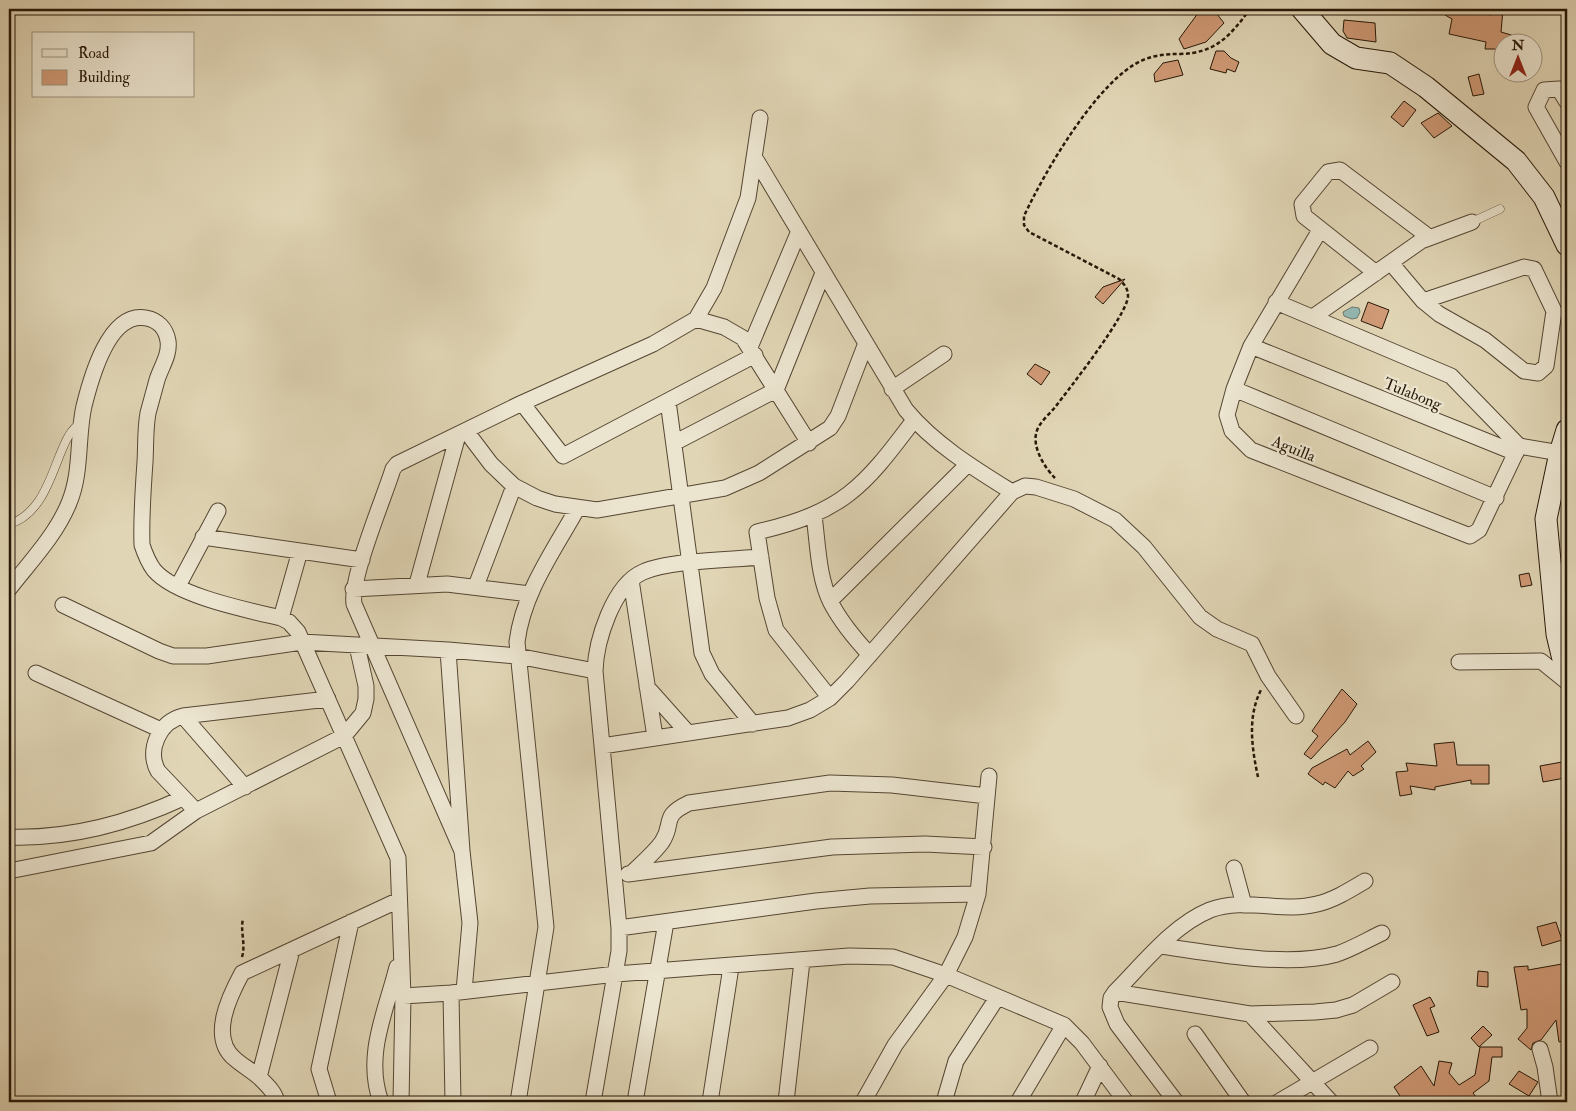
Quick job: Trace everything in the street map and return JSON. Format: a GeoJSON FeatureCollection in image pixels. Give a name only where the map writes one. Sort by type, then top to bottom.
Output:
{"type":"FeatureCollection","features":[{"type":"Feature","properties":{"kind":"street"},"geometry":{"type":"LineString","coordinates":[[1302,9],[1332,44],[1356,58],[1390,63],[1426,87],[1516,161],[1544,197],[1567,245]]}},
{"type":"Feature","properties":{"kind":"street"},"geometry":{"type":"LineString","coordinates":[[1567,102],[1559,89],[1544,90],[1536,107],[1567,162]]}},
{"type":"Feature","properties":{"kind":"street"},"geometry":{"type":"LineString","coordinates":[[462,851],[354,604],[353,589],[393,469],[398,464],[522,403],[653,344],[696,319],[714,288],[748,198],[760,118]]}},
{"type":"Feature","properties":{"kind":"street"},"geometry":{"type":"LineString","coordinates":[[755,158],[866,342],[892,389],[914,420],[968,464],[1012,492]]}},
{"type":"Feature","properties":{"kind":"street"},"geometry":{"type":"LineString","coordinates":[[1376,273],[1304,216],[1301,208],[1328,172],[1336,169],[1429,238]]}},
{"type":"Feature","properties":{"kind":"street"},"geometry":{"type":"LineString","coordinates":[[1313,317],[1421,241],[1472,222]]}},
{"type":"Feature","properties":{"kind":"street","name":"Aguilla"},"geometry":{"type":"LineString","coordinates":[[1320,230],[1251,346],[1234,389],[1227,415],[1232,431],[1251,450],[1470,536],[1478,530],[1496,498],[1518,450]]}},
{"type":"Feature","properties":{"kind":"street"},"geometry":{"type":"LineString","coordinates":[[522,403],[563,456],[668,401],[752,351],[799,231]]}},
{"type":"Feature","properties":{"kind":"street"},"geometry":{"type":"LineString","coordinates":[[1391,263],[1423,301],[1439,314],[1485,340],[1524,371],[1538,373],[1546,366],[1554,311],[1534,269],[1524,266],[1423,301]]}},
{"type":"Feature","properties":{"kind":"street"},"geometry":{"type":"LineString","coordinates":[[674,443],[776,390],[823,273]]}},
{"type":"Feature","properties":{"kind":"street"},"geometry":{"type":"LineString","coordinates":[[1276,302],[1451,376],[1518,450]]}},
{"type":"Feature","properties":{"kind":"street"},"geometry":{"type":"LineString","coordinates":[[9,589],[46,541],[70,502],[75,481],[82,423],[93,373],[117,327],[128,320],[144,317],[156,320],[165,330],[168,341],[166,358],[157,379],[148,415],[141,522],[142,545],[146,558],[155,571],[178,586],[204,597],[281,618],[294,626],[302,642],[395,848],[399,868],[401,953],[398,1001],[401,1102]]}},
{"type":"Feature","properties":{"kind":"street"},"geometry":{"type":"LineString","coordinates":[[696,319],[735,332],[752,351],[809,443]]}},
{"type":"Feature","properties":{"kind":"street"},"geometry":{"type":"LineString","coordinates":[[462,433],[514,486],[537,498],[577,509],[597,510],[725,488],[742,482],[809,443],[830,428],[838,416],[866,342]]}},
{"type":"Feature","properties":{"kind":"street","name":"Tulabong"},"geometry":{"type":"LineString","coordinates":[[1251,346],[1518,450],[1560,453]]}},
{"type":"Feature","properties":{"kind":"street"},"geometry":{"type":"LineString","coordinates":[[892,389],[944,354]]}},
{"type":"Feature","properties":{"kind":"street"},"geometry":{"type":"LineString","coordinates":[[1234,389],[1496,498]]}},
{"type":"Feature","properties":{"kind":"street"},"geometry":{"type":"LineString","coordinates":[[668,401],[699,639],[712,674],[753,724]]}},
{"type":"Feature","properties":{"kind":"street"},"geometry":{"type":"LineString","coordinates":[[830,698],[776,630],[767,598],[757,532],[814,516],[852,493],[866,480],[914,420]]}},
{"type":"Feature","properties":{"kind":"street"},"geometry":{"type":"LineString","coordinates":[[1567,430],[1560,453],[1546,519],[1557,634],[1567,676]]}},
{"type":"Feature","properties":{"kind":"street"},"geometry":{"type":"LineString","coordinates":[[417,584],[462,433]]}},
{"type":"Feature","properties":{"kind":"street"},"geometry":{"type":"LineString","coordinates":[[830,601],[968,464]]}},
{"type":"Feature","properties":{"kind":"street"},"geometry":{"type":"LineString","coordinates":[[476,586],[514,486]]}},
{"type":"Feature","properties":{"kind":"street"},"geometry":{"type":"LineString","coordinates":[[602,746],[788,718],[810,710],[830,698],[870,655],[1012,492],[1025,486],[1042,488],[1063,496],[1115,520],[1131,532],[1200,617],[1217,629],[1252,644],[1268,676],[1296,716]]}},
{"type":"Feature","properties":{"kind":"street"},"geometry":{"type":"LineString","coordinates":[[518,1102],[546,927],[517,656],[519,627],[530,594],[577,509]]}},
{"type":"Feature","properties":{"kind":"street"},"geometry":{"type":"LineString","coordinates":[[178,586],[218,511]]}},
{"type":"Feature","properties":{"kind":"street"},"geometry":{"type":"LineString","coordinates":[[814,516],[824,582],[830,601],[850,632],[870,655]]}},
{"type":"Feature","properties":{"kind":"street"},"geometry":{"type":"LineString","coordinates":[[204,537],[362,560]]}},
{"type":"Feature","properties":{"kind":"street"},"geometry":{"type":"LineString","coordinates":[[281,618],[300,551]]}},
{"type":"Feature","properties":{"kind":"street"},"geometry":{"type":"LineString","coordinates":[[593,1102],[619,951],[619,928],[595,671],[596,651],[601,634],[618,598],[631,580],[644,572],[689,563],[761,557]]}},
{"type":"Feature","properties":{"kind":"street"},"geometry":{"type":"LineString","coordinates":[[631,580],[655,737]]}},
{"type":"Feature","properties":{"kind":"street"},"geometry":{"type":"LineString","coordinates":[[353,589],[417,584],[476,586],[530,594]]}},
{"type":"Feature","properties":{"kind":"street"},"geometry":{"type":"LineString","coordinates":[[63,605],[159,652],[173,656],[207,656],[302,642],[448,650],[517,656],[595,671]]}},
{"type":"Feature","properties":{"kind":"street"},"geometry":{"type":"LineString","coordinates":[[9,872],[138,847],[164,836],[196,811],[344,736],[363,714],[366,700],[366,686],[357,646]]}},
{"type":"Feature","properties":{"kind":"street"},"geometry":{"type":"LineString","coordinates":[[448,650],[462,851],[470,923],[457,992],[453,1102]]}},
{"type":"Feature","properties":{"kind":"street"},"geometry":{"type":"LineString","coordinates":[[1459,662],[1541,661],[1567,682]]}},
{"type":"Feature","properties":{"kind":"street"},"geometry":{"type":"LineString","coordinates":[[36,673],[161,730]]}},
{"type":"Feature","properties":{"kind":"street"},"geometry":{"type":"LineString","coordinates":[[647,686],[688,733]]}},
{"type":"Feature","properties":{"kind":"street"},"geometry":{"type":"LineString","coordinates":[[196,811],[154,763],[153,752],[161,730],[166,723],[183,716],[328,699]]}},
{"type":"Feature","properties":{"kind":"street"},"geometry":{"type":"LineString","coordinates":[[183,716],[245,787]]}},
{"type":"Feature","properties":{"kind":"street"},"geometry":{"type":"LineString","coordinates":[[863,1102],[896,1045],[946,975],[965,937],[978,894],[984,847],[988,776]]}},
{"type":"Feature","properties":{"kind":"street"},"geometry":{"type":"LineString","coordinates":[[632,873],[663,840],[669,816],[676,809],[689,803],[830,783],[892,784],[987,796]]}},
{"type":"Feature","properties":{"kind":"street"},"geometry":{"type":"LineString","coordinates":[[9,837],[48,837],[80,831],[155,811],[183,798]]}},
{"type":"Feature","properties":{"kind":"street"},"geometry":{"type":"LineString","coordinates":[[614,875],[832,847],[925,844],[984,847]]}},
{"type":"Feature","properties":{"kind":"street"},"geometry":{"type":"LineString","coordinates":[[1234,868],[1244,905]]}},
{"type":"Feature","properties":{"kind":"street"},"geometry":{"type":"LineString","coordinates":[[1176,1102],[1117,1024],[1110,1007],[1111,998],[1115,992],[1161,946],[1195,918],[1210,910],[1244,905],[1303,906],[1317,904],[1332,900],[1365,881]]}},
{"type":"Feature","properties":{"kind":"street"},"geometry":{"type":"LineString","coordinates":[[619,928],[816,901],[870,896],[978,894]]}},
{"type":"Feature","properties":{"kind":"street"},"geometry":{"type":"LineString","coordinates":[[277,1102],[276,1095],[253,1070],[234,1058],[223,1044],[222,1031],[231,993],[242,973],[399,900]]}},
{"type":"Feature","properties":{"kind":"street"},"geometry":{"type":"LineString","coordinates":[[328,1102],[319,1069],[351,922]]}},
{"type":"Feature","properties":{"kind":"street"},"geometry":{"type":"LineString","coordinates":[[635,1102],[666,922]]}},
{"type":"Feature","properties":{"kind":"street"},"geometry":{"type":"LineString","coordinates":[[1161,946],[1239,958],[1319,958],[1337,954],[1382,933]]}},
{"type":"Feature","properties":{"kind":"street"},"geometry":{"type":"LineString","coordinates":[[259,1077],[292,950]]}},
{"type":"Feature","properties":{"kind":"street"},"geometry":{"type":"LineString","coordinates":[[398,1001],[536,982],[616,974],[875,955],[893,957],[946,975],[1064,1025],[1082,1043],[1126,1102]]}},
{"type":"Feature","properties":{"kind":"street"},"geometry":{"type":"LineString","coordinates":[[786,1102],[802,961]]}},
{"type":"Feature","properties":{"kind":"street"},"geometry":{"type":"LineString","coordinates":[[710,1102],[731,967]]}},
{"type":"Feature","properties":{"kind":"street"},"geometry":{"type":"LineString","coordinates":[[1115,992],[1250,1014],[1336,1010],[1353,1005],[1392,982]]}},
{"type":"Feature","properties":{"kind":"street"},"geometry":{"type":"LineString","coordinates":[[944,1102],[956,1061],[997,998]]}},
{"type":"Feature","properties":{"kind":"street"},"geometry":{"type":"LineString","coordinates":[[381,1102],[375,1087],[373,1067],[377,1038],[398,1001]]}},
{"type":"Feature","properties":{"kind":"street"},"geometry":{"type":"LineString","coordinates":[[1250,1014],[1331,1102]]}},
{"type":"Feature","properties":{"kind":"street"},"geometry":{"type":"LineString","coordinates":[[1018,1102],[1064,1025]]}},
{"type":"Feature","properties":{"kind":"street"},"geometry":{"type":"LineString","coordinates":[[1195,1034],[1243,1102]]}},
{"type":"Feature","properties":{"kind":"street"},"geometry":{"type":"LineString","coordinates":[[1278,1102],[1370,1048]]}},
{"type":"Feature","properties":{"kind":"street"},"geometry":{"type":"LineString","coordinates":[[1540,1049],[1545,1067],[1550,1102]]}},
{"type":"Feature","properties":{"kind":"street"},"geometry":{"type":"LineString","coordinates":[[1083,1102],[1100,1066]]}},
{"type":"Feature","properties":{"kind":"lane"},"geometry":{"type":"LineString","coordinates":[[1472,222],[1500,209]]}},
{"type":"Feature","properties":{"kind":"lane"},"geometry":{"type":"LineString","coordinates":[[9,524],[27,515],[35,504],[47,486],[72,428],[82,423]]}},
{"type":"Feature","properties":{"kind":"path"},"geometry":{"type":"LineString","coordinates":[[1063,496],[1063,487],[1048,471],[1038,451],[1036,433],[1041,423],[1073,384],[1113,325],[1126,305],[1128,296],[1126,287],[1119,279],[1029,232],[1024,225],[1024,216],[1072,131],[1096,100],[1118,78],[1141,61],[1162,54],[1181,54],[1202,50],[1218,44],[1229,36],[1250,9]]}},
{"type":"Feature","properties":{"kind":"path"},"geometry":{"type":"LineString","coordinates":[[1258,777],[1253,754],[1254,712],[1268,676]]}},
{"type":"Feature","properties":{"kind":"path"},"geometry":{"type":"LineString","coordinates":[[242,973],[244,942],[241,927],[243,919]]}},
{"type":"Feature","properties":{"kind":"water"},"geometry":{"type":"Polygon","coordinates":[[[1352,307],[1359,308],[1360,312],[1357,318],[1352,319],[1344,316],[1343,312],[1352,307]]]}},
{"type":"Feature","properties":{"kind":"building"},"geometry":{"type":"Polygon","coordinates":[[[1201,9],[1213,9],[1224,23],[1206,42],[1184,49],[1179,39],[1201,9]]]}},
{"type":"Feature","properties":{"kind":"building"},"geometry":{"type":"Polygon","coordinates":[[[1435,9],[1463,9],[1491,15],[1492,9],[1503,9],[1501,32],[1494,32],[1494,49],[1485,49],[1486,42],[1449,34],[1452,19],[1435,9]]]}},
{"type":"Feature","properties":{"kind":"building"},"geometry":{"type":"Polygon","coordinates":[[[1344,20],[1375,23],[1376,42],[1347,38],[1343,31],[1344,20]]]}},
{"type":"Feature","properties":{"kind":"building"},"geometry":{"type":"Polygon","coordinates":[[[1216,51],[1224,51],[1231,58],[1239,62],[1235,72],[1227,69],[1226,73],[1210,69],[1216,51]]]}},
{"type":"Feature","properties":{"kind":"building"},"geometry":{"type":"Polygon","coordinates":[[[1178,60],[1183,75],[1155,82],[1154,74],[1163,63],[1178,60]]]}},
{"type":"Feature","properties":{"kind":"building"},"geometry":{"type":"Polygon","coordinates":[[[1479,74],[1484,94],[1473,96],[1468,77],[1479,74]]]}},
{"type":"Feature","properties":{"kind":"building"},"geometry":{"type":"Polygon","coordinates":[[[1404,101],[1416,110],[1403,127],[1391,117],[1404,101]]]}},
{"type":"Feature","properties":{"kind":"building"},"geometry":{"type":"Polygon","coordinates":[[[1438,113],[1452,126],[1434,138],[1421,123],[1438,113]]]}},
{"type":"Feature","properties":{"kind":"building"},"geometry":{"type":"Polygon","coordinates":[[[1125,279],[1103,304],[1095,297],[1103,287],[1125,279]]]}},
{"type":"Feature","properties":{"kind":"building"},"geometry":{"type":"Polygon","coordinates":[[[1368,302],[1389,310],[1382,329],[1361,321],[1368,302]]]}},
{"type":"Feature","properties":{"kind":"building"},"geometry":{"type":"Polygon","coordinates":[[[1035,364],[1050,372],[1041,385],[1027,374],[1035,364]]]}},
{"type":"Feature","properties":{"kind":"building"},"geometry":{"type":"Polygon","coordinates":[[[1529,573],[1532,585],[1521,587],[1519,575],[1529,573]]]}},
{"type":"Feature","properties":{"kind":"building"},"geometry":{"type":"Polygon","coordinates":[[[1342,689],[1357,704],[1345,722],[1311,759],[1304,754],[1318,736],[1312,731],[1342,689]]]}},
{"type":"Feature","properties":{"kind":"building"},"geometry":{"type":"Polygon","coordinates":[[[1368,741],[1376,752],[1361,766],[1364,769],[1353,776],[1348,771],[1335,788],[1325,782],[1323,785],[1308,774],[1312,768],[1347,749],[1350,755],[1368,741]]]}},
{"type":"Feature","properties":{"kind":"building"},"geometry":{"type":"Polygon","coordinates":[[[1454,742],[1457,765],[1489,765],[1489,784],[1471,784],[1471,780],[1435,787],[1435,790],[1410,786],[1412,794],[1400,796],[1396,772],[1408,771],[1406,763],[1437,766],[1434,744],[1454,742]]]}},
{"type":"Feature","properties":{"kind":"building"},"geometry":{"type":"Polygon","coordinates":[[[1562,762],[1565,778],[1543,782],[1540,766],[1562,762]]]}},
{"type":"Feature","properties":{"kind":"building"},"geometry":{"type":"Polygon","coordinates":[[[1556,922],[1562,940],[1542,946],[1537,927],[1556,922]]]}},
{"type":"Feature","properties":{"kind":"building"},"geometry":{"type":"Polygon","coordinates":[[[1562,964],[1567,986],[1566,1041],[1559,1042],[1556,1020],[1541,1040],[1533,1043],[1531,1050],[1518,1039],[1527,1028],[1527,1009],[1521,1010],[1514,967],[1528,966],[1528,970],[1562,964]]]}},
{"type":"Feature","properties":{"kind":"building"},"geometry":{"type":"Polygon","coordinates":[[[1478,971],[1488,972],[1488,987],[1477,986],[1478,971]]]}},
{"type":"Feature","properties":{"kind":"building"},"geometry":{"type":"Polygon","coordinates":[[[1430,997],[1435,1006],[1430,1008],[1439,1032],[1427,1036],[1413,1005],[1430,997]]]}},
{"type":"Feature","properties":{"kind":"building"},"geometry":{"type":"Polygon","coordinates":[[[1483,1026],[1492,1035],[1479,1047],[1471,1038],[1483,1026]]]}},
{"type":"Feature","properties":{"kind":"building"},"geometry":{"type":"Polygon","coordinates":[[[1480,1047],[1502,1047],[1502,1057],[1492,1057],[1489,1081],[1473,1093],[1480,1102],[1404,1102],[1394,1087],[1421,1066],[1434,1086],[1439,1061],[1452,1063],[1449,1073],[1459,1085],[1475,1075],[1480,1047]]]}},
{"type":"Feature","properties":{"kind":"building"},"geometry":{"type":"Polygon","coordinates":[[[1519,1071],[1538,1082],[1529,1096],[1509,1084],[1519,1071]]]}}]}
